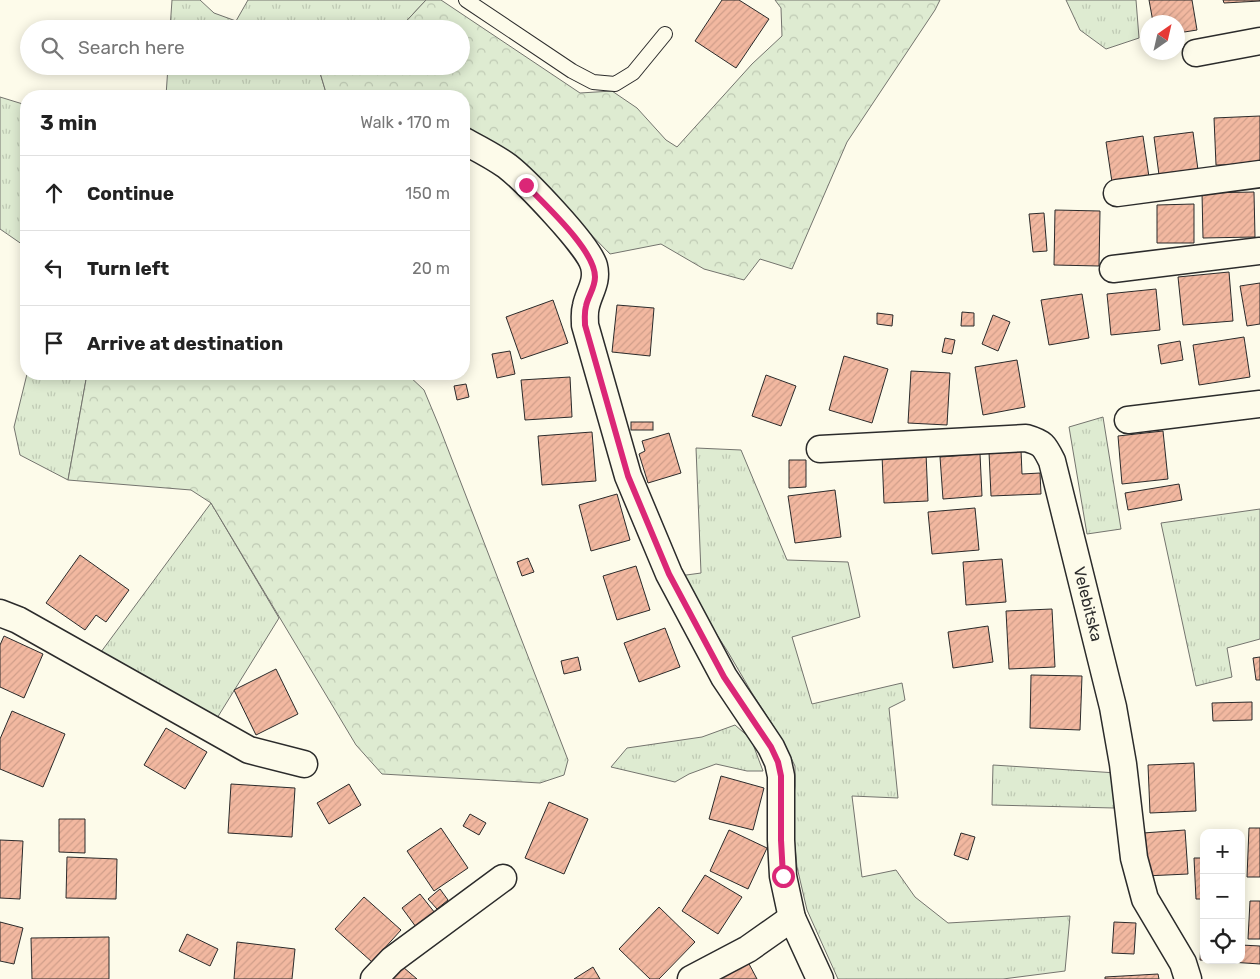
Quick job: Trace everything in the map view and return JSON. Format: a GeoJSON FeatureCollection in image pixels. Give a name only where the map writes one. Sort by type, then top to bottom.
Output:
{"type":"FeatureCollection","features":[{"type":"Feature","properties":{"kind":"street"},"geometry":{"type":"LineString","coordinates":[[1196,53],[1260,42]]}},
{"type":"Feature","properties":{"kind":"street"},"geometry":{"type":"LineString","coordinates":[[470,144],[490,154],[514,173],[569,230],[594,265],[595,277],[593,290],[586,304],[584,314],[585,325],[628,476],[669,574],[724,677],[771,747],[778,762],[781,776],[783,876],[792,918],[820,979]]}},
{"type":"Feature","properties":{"kind":"street"},"geometry":{"type":"LineString","coordinates":[[1117,193],[1260,174]]}},
{"type":"Feature","properties":{"kind":"street"},"geometry":{"type":"LineString","coordinates":[[1113,269],[1260,251]]}},
{"type":"Feature","properties":{"kind":"street"},"geometry":{"type":"LineString","coordinates":[[1128,420],[1260,404]]}},
{"type":"Feature","properties":{"kind":"street","name":"Velebitska"},"geometry":{"type":"LineString","coordinates":[[820,449],[1026,438],[1040,442],[1047,451],[1052,461],[1114,708],[1123,764],[1134,858],[1145,899],[1183,963],[1188,979]]}},
{"type":"Feature","properties":{"kind":"street"},"geometry":{"type":"LineString","coordinates":[[0,613],[18,620],[249,750],[304,764]]}},
{"type":"Feature","properties":{"kind":"street"},"geometry":{"type":"LineString","coordinates":[[374,979],[392,960],[503,878]]}},
{"type":"Feature","properties":{"kind":"street"},"geometry":{"type":"LineString","coordinates":[[691,979],[748,949],[792,918]]}},
{"type":"Feature","properties":{"kind":"lane"},"geometry":{"type":"LineString","coordinates":[[466,0],[572,71],[594,82],[615,84],[632,73],[665,34]]}},
{"type":"Feature","properties":{"kind":"green space"},"geometry":{"type":"Polygon","coordinates":[[[172,0],[200,0],[214,13],[233,20],[171,20],[172,0]]]}},
{"type":"Feature","properties":{"kind":"green space"},"geometry":{"type":"Polygon","coordinates":[[[248,0],[426,0],[407,20],[237,20],[248,0]]]}},
{"type":"Feature","properties":{"kind":"green space"},"geometry":{"type":"Polygon","coordinates":[[[426,0],[441,0],[580,93],[612,91],[637,108],[666,140],[677,147],[752,64],[782,36],[781,8],[775,0],[940,0],[847,142],[792,269],[760,259],[744,280],[704,269],[661,244],[610,254],[534,176],[470,129],[470,90],[325,90],[321,75],[470,75],[470,20],[407,20],[426,0]]]}},
{"type":"Feature","properties":{"kind":"green space"},"geometry":{"type":"Polygon","coordinates":[[[1066,0],[1136,0],[1139,38],[1106,49],[1080,30],[1066,0]]]}},
{"type":"Feature","properties":{"kind":"green space"},"geometry":{"type":"Polygon","coordinates":[[[167,75],[321,75],[325,90],[166,90],[167,75]]]}},
{"type":"Feature","properties":{"kind":"green space"},"geometry":{"type":"Polygon","coordinates":[[[0,97],[20,103],[20,243],[0,229],[0,97]]]}},
{"type":"Feature","properties":{"kind":"green space"},"geometry":{"type":"Polygon","coordinates":[[[26,380],[86,380],[68,480],[20,455],[14,427],[26,380]]]}},
{"type":"Feature","properties":{"kind":"green space"},"geometry":{"type":"Polygon","coordinates":[[[86,380],[413,380],[424,390],[439,426],[568,760],[564,775],[540,783],[382,774],[356,745],[211,503],[191,490],[68,480],[86,380]]]}},
{"type":"Feature","properties":{"kind":"green space"},"geometry":{"type":"Polygon","coordinates":[[[1103,417],[1121,529],[1087,534],[1069,427],[1103,417]]]}},
{"type":"Feature","properties":{"kind":"green space"},"geometry":{"type":"Polygon","coordinates":[[[696,448],[741,450],[787,560],[848,562],[860,617],[792,637],[812,704],[902,683],[905,700],[889,708],[898,798],[852,796],[862,877],[896,870],[915,897],[948,923],[1070,916],[1065,971],[1003,979],[838,979],[807,910],[797,867],[792,816],[795,766],[783,741],[679,576],[701,573],[696,448]]]}},
{"type":"Feature","properties":{"kind":"green space"},"geometry":{"type":"Polygon","coordinates":[[[211,503],[279,618],[214,723],[98,656],[211,503]]]}},
{"type":"Feature","properties":{"kind":"green space"},"geometry":{"type":"Polygon","coordinates":[[[1260,509],[1260,639],[1227,648],[1232,677],[1196,686],[1161,523],[1260,509]]]}},
{"type":"Feature","properties":{"kind":"green space"},"geometry":{"type":"Polygon","coordinates":[[[735,725],[751,739],[763,771],[747,771],[716,764],[689,774],[675,782],[611,767],[627,748],[702,737],[735,725]]]}},
{"type":"Feature","properties":{"kind":"green space"},"geometry":{"type":"Polygon","coordinates":[[[993,765],[1117,773],[1114,808],[992,805],[993,765]]]}},
{"type":"Feature","properties":{"kind":"building"},"geometry":{"type":"Polygon","coordinates":[[[722,0],[739,0],[769,19],[736,68],[695,41],[722,0]]]}},
{"type":"Feature","properties":{"kind":"building"},"geometry":{"type":"Polygon","coordinates":[[[1149,0],[1192,0],[1197,30],[1185,32],[1185,15],[1152,15],[1149,0]]]}},
{"type":"Feature","properties":{"kind":"building"},"geometry":{"type":"Polygon","coordinates":[[[1223,0],[1260,0],[1260,1],[1224,3],[1223,0]]]}},
{"type":"Feature","properties":{"kind":"building"},"geometry":{"type":"Polygon","coordinates":[[[1260,116],[1260,164],[1216,165],[1214,118],[1260,116]]]}},
{"type":"Feature","properties":{"kind":"building"},"geometry":{"type":"Polygon","coordinates":[[[1193,132],[1198,170],[1159,175],[1154,137],[1193,132]]]}},
{"type":"Feature","properties":{"kind":"building"},"geometry":{"type":"Polygon","coordinates":[[[1143,136],[1149,177],[1112,182],[1106,142],[1143,136]]]}},
{"type":"Feature","properties":{"kind":"building"},"geometry":{"type":"Polygon","coordinates":[[[1254,192],[1255,237],[1203,238],[1202,193],[1254,192]]]}},
{"type":"Feature","properties":{"kind":"building"},"geometry":{"type":"Polygon","coordinates":[[[1194,204],[1194,243],[1157,243],[1157,205],[1194,204]]]}},
{"type":"Feature","properties":{"kind":"building"},"geometry":{"type":"Polygon","coordinates":[[[1055,210],[1100,211],[1099,266],[1054,265],[1055,210]]]}},
{"type":"Feature","properties":{"kind":"building"},"geometry":{"type":"Polygon","coordinates":[[[1044,213],[1047,251],[1033,252],[1029,214],[1044,213]]]}},
{"type":"Feature","properties":{"kind":"building"},"geometry":{"type":"Polygon","coordinates":[[[1229,272],[1233,321],[1183,325],[1178,277],[1229,272]]]}},
{"type":"Feature","properties":{"kind":"building"},"geometry":{"type":"Polygon","coordinates":[[[1260,283],[1260,324],[1247,326],[1240,286],[1260,283]]]}},
{"type":"Feature","properties":{"kind":"building"},"geometry":{"type":"Polygon","coordinates":[[[1156,289],[1160,330],[1111,335],[1107,294],[1156,289]]]}},
{"type":"Feature","properties":{"kind":"building"},"geometry":{"type":"Polygon","coordinates":[[[1082,294],[1089,338],[1049,345],[1041,300],[1082,294]]]}},
{"type":"Feature","properties":{"kind":"building"},"geometry":{"type":"Polygon","coordinates":[[[553,300],[568,343],[521,359],[506,317],[553,300]]]}},
{"type":"Feature","properties":{"kind":"building"},"geometry":{"type":"Polygon","coordinates":[[[617,305],[654,308],[650,356],[612,352],[617,305]]]}},
{"type":"Feature","properties":{"kind":"building"},"geometry":{"type":"Polygon","coordinates":[[[962,312],[974,313],[974,326],[961,326],[962,312]]]}},
{"type":"Feature","properties":{"kind":"building"},"geometry":{"type":"Polygon","coordinates":[[[877,313],[893,315],[892,326],[877,324],[877,313]]]}},
{"type":"Feature","properties":{"kind":"building"},"geometry":{"type":"Polygon","coordinates":[[[993,315],[1010,322],[998,351],[982,344],[993,315]]]}},
{"type":"Feature","properties":{"kind":"building"},"geometry":{"type":"Polygon","coordinates":[[[1244,337],[1250,377],[1199,385],[1193,345],[1244,337]]]}},
{"type":"Feature","properties":{"kind":"building"},"geometry":{"type":"Polygon","coordinates":[[[945,338],[955,340],[952,354],[942,352],[945,338]]]}},
{"type":"Feature","properties":{"kind":"building"},"geometry":{"type":"Polygon","coordinates":[[[1180,341],[1183,360],[1161,364],[1158,345],[1180,341]]]}},
{"type":"Feature","properties":{"kind":"building"},"geometry":{"type":"Polygon","coordinates":[[[510,351],[515,374],[497,378],[492,354],[510,351]]]}},
{"type":"Feature","properties":{"kind":"building"},"geometry":{"type":"Polygon","coordinates":[[[844,356],[888,369],[872,423],[829,410],[844,356]]]}},
{"type":"Feature","properties":{"kind":"building"},"geometry":{"type":"Polygon","coordinates":[[[1017,360],[1025,407],[983,415],[975,367],[1017,360]]]}},
{"type":"Feature","properties":{"kind":"building"},"geometry":{"type":"Polygon","coordinates":[[[911,371],[950,373],[947,425],[908,423],[911,371]]]}},
{"type":"Feature","properties":{"kind":"building"},"geometry":{"type":"Polygon","coordinates":[[[766,375],[796,386],[781,426],[752,416],[766,375]]]}},
{"type":"Feature","properties":{"kind":"building"},"geometry":{"type":"Polygon","coordinates":[[[570,377],[572,417],[525,420],[521,380],[570,377]]]}},
{"type":"Feature","properties":{"kind":"building"},"geometry":{"type":"Polygon","coordinates":[[[466,384],[469,397],[457,400],[454,386],[466,384]]]}},
{"type":"Feature","properties":{"kind":"building"},"geometry":{"type":"Polygon","coordinates":[[[631,422],[653,422],[653,430],[631,430],[631,422]]]}},
{"type":"Feature","properties":{"kind":"building"},"geometry":{"type":"Polygon","coordinates":[[[1163,431],[1168,479],[1122,484],[1118,436],[1163,431]]]}},
{"type":"Feature","properties":{"kind":"building"},"geometry":{"type":"Polygon","coordinates":[[[592,432],[596,481],[542,485],[538,436],[592,432]]]}},
{"type":"Feature","properties":{"kind":"building"},"geometry":{"type":"Polygon","coordinates":[[[669,433],[681,473],[648,483],[639,454],[645,451],[642,441],[669,433]]]}},
{"type":"Feature","properties":{"kind":"building"},"geometry":{"type":"Polygon","coordinates":[[[1021,450],[1022,474],[1040,473],[1041,494],[991,496],[989,452],[1021,450]]]}},
{"type":"Feature","properties":{"kind":"building"},"geometry":{"type":"Polygon","coordinates":[[[926,453],[928,501],[884,503],[882,455],[926,453]]]}},
{"type":"Feature","properties":{"kind":"building"},"geometry":{"type":"Polygon","coordinates":[[[980,454],[982,496],[943,499],[940,457],[980,454]]]}},
{"type":"Feature","properties":{"kind":"building"},"geometry":{"type":"Polygon","coordinates":[[[789,460],[806,460],[806,487],[789,488],[789,460]]]}},
{"type":"Feature","properties":{"kind":"building"},"geometry":{"type":"Polygon","coordinates":[[[1179,484],[1182,500],[1128,510],[1125,493],[1179,484]]]}},
{"type":"Feature","properties":{"kind":"building"},"geometry":{"type":"Polygon","coordinates":[[[835,490],[841,537],[795,543],[788,496],[835,490]]]}},
{"type":"Feature","properties":{"kind":"building"},"geometry":{"type":"Polygon","coordinates":[[[617,494],[630,540],[591,551],[579,505],[617,494]]]}},
{"type":"Feature","properties":{"kind":"building"},"geometry":{"type":"Polygon","coordinates":[[[975,508],[979,550],[932,554],[928,512],[975,508]]]}},
{"type":"Feature","properties":{"kind":"building"},"geometry":{"type":"Polygon","coordinates":[[[80,555],[129,590],[106,622],[96,615],[85,630],[46,603],[80,555]]]}},
{"type":"Feature","properties":{"kind":"building"},"geometry":{"type":"Polygon","coordinates":[[[528,558],[534,572],[522,576],[517,562],[528,558]]]}},
{"type":"Feature","properties":{"kind":"building"},"geometry":{"type":"Polygon","coordinates":[[[1002,559],[1006,602],[966,605],[963,562],[1002,559]]]}},
{"type":"Feature","properties":{"kind":"building"},"geometry":{"type":"Polygon","coordinates":[[[636,566],[650,610],[617,620],[603,576],[636,566]]]}},
{"type":"Feature","properties":{"kind":"building"},"geometry":{"type":"Polygon","coordinates":[[[1052,609],[1055,667],[1009,669],[1006,611],[1052,609]]]}},
{"type":"Feature","properties":{"kind":"building"},"geometry":{"type":"Polygon","coordinates":[[[988,626],[993,662],[953,668],[948,632],[988,626]]]}},
{"type":"Feature","properties":{"kind":"building"},"geometry":{"type":"Polygon","coordinates":[[[665,628],[680,667],[639,682],[624,643],[665,628]]]}},
{"type":"Feature","properties":{"kind":"building"},"geometry":{"type":"Polygon","coordinates":[[[4,636],[43,654],[24,698],[0,687],[0,645],[4,636]]]}},
{"type":"Feature","properties":{"kind":"building"},"geometry":{"type":"Polygon","coordinates":[[[578,657],[581,670],[564,674],[561,661],[578,657]]]}},
{"type":"Feature","properties":{"kind":"building"},"geometry":{"type":"Polygon","coordinates":[[[1260,657],[1260,680],[1256,680],[1253,658],[1260,657]]]}},
{"type":"Feature","properties":{"kind":"building"},"geometry":{"type":"Polygon","coordinates":[[[276,669],[298,714],[256,735],[234,690],[276,669]]]}},
{"type":"Feature","properties":{"kind":"building"},"geometry":{"type":"Polygon","coordinates":[[[1031,675],[1082,676],[1080,730],[1030,728],[1031,675]]]}},
{"type":"Feature","properties":{"kind":"building"},"geometry":{"type":"Polygon","coordinates":[[[1252,702],[1252,720],[1213,721],[1212,703],[1252,702]]]}},
{"type":"Feature","properties":{"kind":"building"},"geometry":{"type":"Polygon","coordinates":[[[12,711],[65,734],[43,787],[0,769],[0,739],[12,711]]]}},
{"type":"Feature","properties":{"kind":"building"},"geometry":{"type":"Polygon","coordinates":[[[166,728],[207,752],[185,789],[144,765],[166,728]]]}},
{"type":"Feature","properties":{"kind":"building"},"geometry":{"type":"Polygon","coordinates":[[[1194,763],[1196,811],[1150,813],[1148,765],[1194,763]]]}},
{"type":"Feature","properties":{"kind":"building"},"geometry":{"type":"Polygon","coordinates":[[[721,776],[764,788],[753,830],[709,819],[721,776]]]}},
{"type":"Feature","properties":{"kind":"building"},"geometry":{"type":"Polygon","coordinates":[[[231,784],[295,788],[292,837],[228,833],[231,784]]]}},
{"type":"Feature","properties":{"kind":"building"},"geometry":{"type":"Polygon","coordinates":[[[349,784],[361,805],[329,824],[317,803],[349,784]]]}},
{"type":"Feature","properties":{"kind":"building"},"geometry":{"type":"Polygon","coordinates":[[[549,802],[588,819],[564,874],[525,858],[549,802]]]}},
{"type":"Feature","properties":{"kind":"building"},"geometry":{"type":"Polygon","coordinates":[[[470,814],[486,823],[479,835],[463,826],[470,814]]]}},
{"type":"Feature","properties":{"kind":"building"},"geometry":{"type":"Polygon","coordinates":[[[59,819],[85,819],[85,853],[59,852],[59,819]]]}},
{"type":"Feature","properties":{"kind":"building"},"geometry":{"type":"Polygon","coordinates":[[[441,828],[468,868],[434,891],[407,851],[441,828]]]}},
{"type":"Feature","properties":{"kind":"building"},"geometry":{"type":"Polygon","coordinates":[[[1249,828],[1260,828],[1260,877],[1247,877],[1249,828]]]}},
{"type":"Feature","properties":{"kind":"building"},"geometry":{"type":"Polygon","coordinates":[[[729,830],[767,848],[748,889],[710,871],[729,830]]]}},
{"type":"Feature","properties":{"kind":"building"},"geometry":{"type":"Polygon","coordinates":[[[1185,830],[1188,874],[1145,876],[1143,833],[1185,830]]]}},
{"type":"Feature","properties":{"kind":"building"},"geometry":{"type":"Polygon","coordinates":[[[961,833],[975,837],[968,860],[954,855],[961,833]]]}},
{"type":"Feature","properties":{"kind":"building"},"geometry":{"type":"Polygon","coordinates":[[[0,840],[23,841],[20,899],[0,898],[0,840]]]}},
{"type":"Feature","properties":{"kind":"building"},"geometry":{"type":"Polygon","coordinates":[[[67,857],[117,859],[116,899],[66,898],[67,857]]]}},
{"type":"Feature","properties":{"kind":"building"},"geometry":{"type":"Polygon","coordinates":[[[1194,858],[1200,858],[1200,899],[1196,899],[1194,858]]]}},
{"type":"Feature","properties":{"kind":"building"},"geometry":{"type":"Polygon","coordinates":[[[705,875],[742,897],[718,934],[682,911],[705,875]]]}},
{"type":"Feature","properties":{"kind":"building"},"geometry":{"type":"Polygon","coordinates":[[[440,889],[448,900],[437,909],[428,899],[440,889]]]}},
{"type":"Feature","properties":{"kind":"building"},"geometry":{"type":"Polygon","coordinates":[[[420,894],[435,913],[416,927],[402,908],[420,894]]]}},
{"type":"Feature","properties":{"kind":"building"},"geometry":{"type":"Polygon","coordinates":[[[364,897],[401,930],[372,962],[335,929],[364,897]]]}},
{"type":"Feature","properties":{"kind":"building"},"geometry":{"type":"Polygon","coordinates":[[[1250,901],[1260,901],[1260,939],[1248,939],[1250,901]]]}},
{"type":"Feature","properties":{"kind":"building"},"geometry":{"type":"Polygon","coordinates":[[[659,907],[695,942],[659,979],[650,979],[619,949],[659,907]]]}},
{"type":"Feature","properties":{"kind":"building"},"geometry":{"type":"Polygon","coordinates":[[[0,922],[23,928],[14,964],[0,961],[0,922]]]}},
{"type":"Feature","properties":{"kind":"building"},"geometry":{"type":"Polygon","coordinates":[[[1114,922],[1136,923],[1134,954],[1112,953],[1114,922]]]}},
{"type":"Feature","properties":{"kind":"building"},"geometry":{"type":"Polygon","coordinates":[[[187,934],[218,949],[210,966],[179,951],[187,934]]]}},
{"type":"Feature","properties":{"kind":"building"},"geometry":{"type":"Polygon","coordinates":[[[109,937],[109,979],[32,979],[31,938],[109,937]]]}},
{"type":"Feature","properties":{"kind":"building"},"geometry":{"type":"Polygon","coordinates":[[[237,942],[295,949],[292,979],[234,979],[237,942]]]}},
{"type":"Feature","properties":{"kind":"building"},"geometry":{"type":"Polygon","coordinates":[[[1245,945],[1260,946],[1260,964],[1245,963],[1245,945]]]}},
{"type":"Feature","properties":{"kind":"building"},"geometry":{"type":"Polygon","coordinates":[[[748,962],[757,979],[716,979],[748,962]]]}},
{"type":"Feature","properties":{"kind":"building"},"geometry":{"type":"Polygon","coordinates":[[[403,967],[417,979],[392,979],[403,967]]]}},
{"type":"Feature","properties":{"kind":"building"},"geometry":{"type":"Polygon","coordinates":[[[593,967],[600,979],[574,979],[593,967]]]}},
{"type":"Feature","properties":{"kind":"building"},"geometry":{"type":"Polygon","coordinates":[[[1158,974],[1159,979],[1105,979],[1105,977],[1158,974]]]}},
{"type":"Feature","properties":{"kind":"route"},"geometry":{"type":"LineString","coordinates":[[526,185],[569,230],[594,265],[595,277],[593,290],[586,304],[584,314],[585,325],[608,400],[628,476],[669,574],[724,677],[771,747],[778,762],[781,776],[783,876]]}}]}
